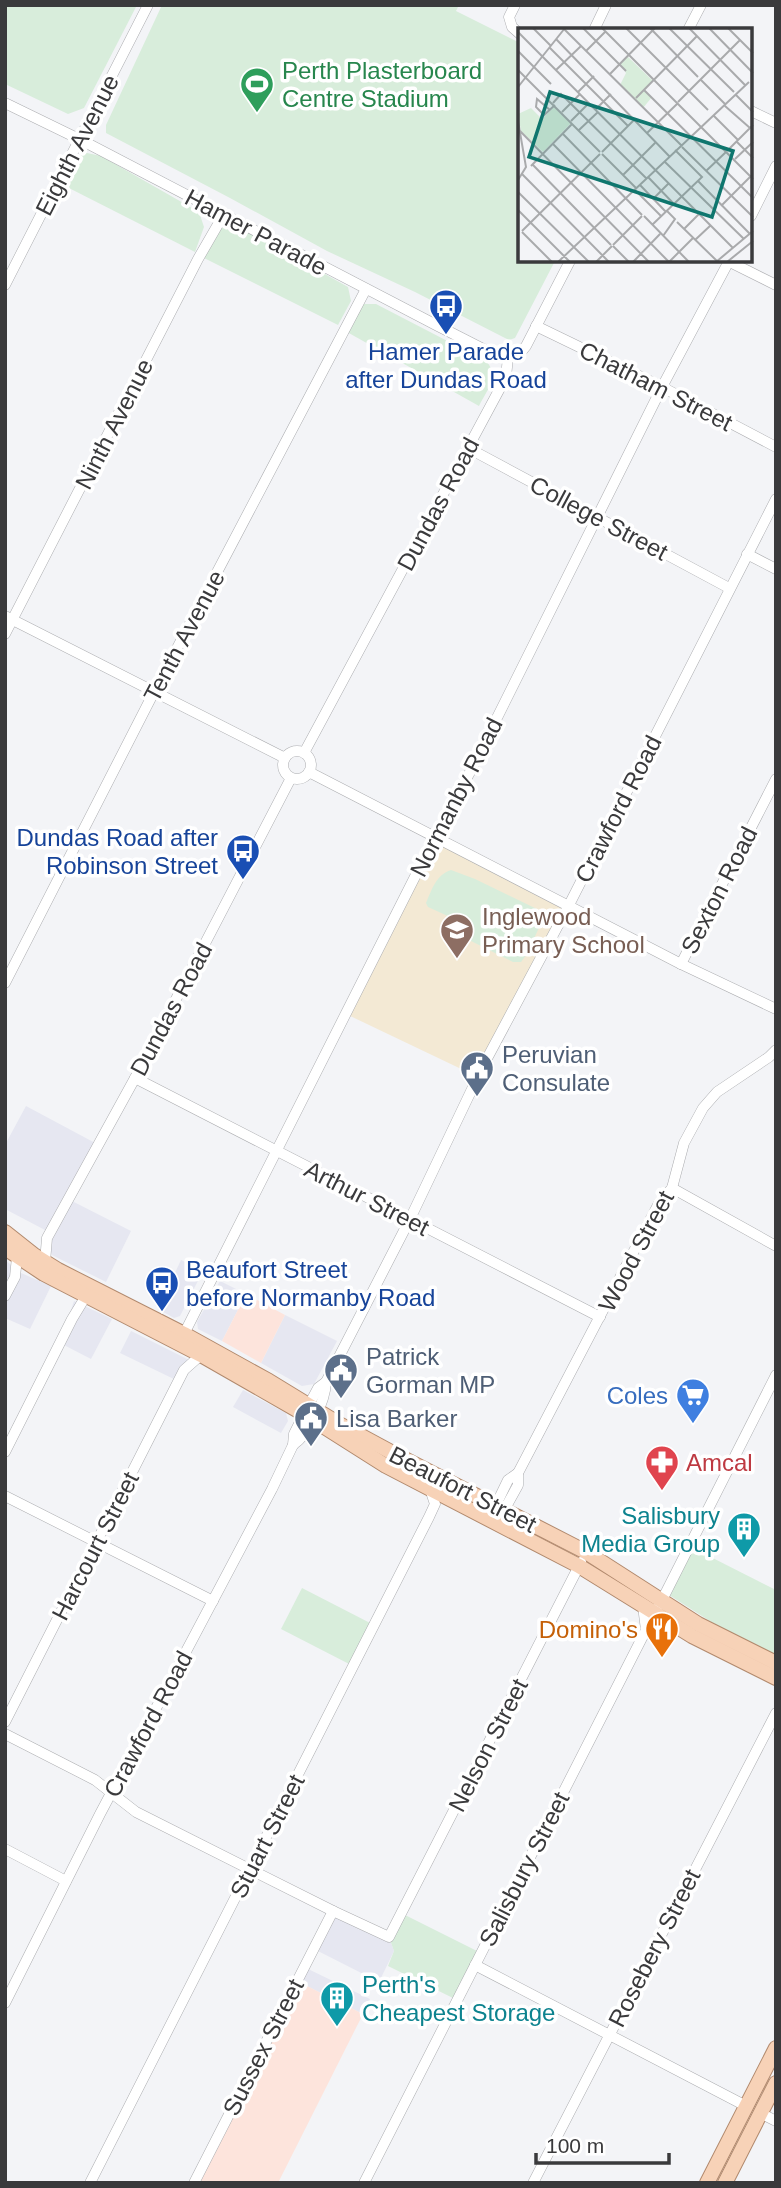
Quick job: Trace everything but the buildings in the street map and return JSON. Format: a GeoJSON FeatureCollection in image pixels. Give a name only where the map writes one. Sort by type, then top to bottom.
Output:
{"type":"FeatureCollection","features":[{"type":"Feature","properties":{"kind":"main road","name":"Beaufort Street"},"geometry":{"type":"LineString","coordinates":[[5,1232],[16,1251],[184,1340],[311,1412],[386,1466],[579,1566],[721,1652],[776,1678]]}},
{"type":"Feature","properties":{"kind":"main road","name":"Beaufort Street"},"geometry":{"type":"LineString","coordinates":[[39,1264],[70,1288],[89,1292]]}},
{"type":"Feature","properties":{"kind":"main road","name":"Beaufort Street"},"geometry":{"type":"LineString","coordinates":[[184,1340],[201,1355],[586,1552],[698,1624],[776,1663]]}},
{"type":"Feature","properties":{"kind":"main road"},"geometry":{"type":"LineString","coordinates":[[707,2183],[776,2048]]}},
{"type":"Feature","properties":{"kind":"main road"},"geometry":{"type":"LineString","coordinates":[[725,2183],[776,2083]]}},
{"type":"Feature","properties":{"kind":"street","name":"Eighth Avenue"},"geometry":{"type":"LineString","coordinates":[[5,285],[149,5]]}},
{"type":"Feature","properties":{"kind":"street"},"geometry":{"type":"LineString","coordinates":[[515,5],[509,17],[512,27],[518,32]]}},
{"type":"Feature","properties":{"kind":"street"},"geometry":{"type":"LineString","coordinates":[[595,28],[606,5]]}},
{"type":"Feature","properties":{"kind":"street"},"geometry":{"type":"LineString","coordinates":[[689,28],[701,5]]}},
{"type":"Feature","properties":{"kind":"street","name":"Hamer Parade"},"geometry":{"type":"LineString","coordinates":[[5,103],[81,139],[494,354],[508,357]]}},
{"type":"Feature","properties":{"kind":"street"},"geometry":{"type":"LineString","coordinates":[[753,112],[776,122]]}},
{"type":"Feature","properties":{"kind":"street"},"geometry":{"type":"LineString","coordinates":[[753,212],[776,166]]}},
{"type":"Feature","properties":{"kind":"street","name":"Ninth Avenue"},"geometry":{"type":"LineString","coordinates":[[5,634],[9,618],[223,214]]}},
{"type":"Feature","properties":{"kind":"street"},"geometry":{"type":"LineString","coordinates":[[508,357],[521,352],[526,346],[569,262]]}},
{"type":"Feature","properties":{"kind":"street","name":"Normanby Road"},"geometry":{"type":"LineString","coordinates":[[184,1340],[435,837],[470,774],[662,387],[727,262]]}},
{"type":"Feature","properties":{"kind":"street"},"geometry":{"type":"LineString","coordinates":[[730,262],[776,285]]}},
{"type":"Feature","properties":{"kind":"street","name":"Tenth Avenue"},"geometry":{"type":"LineString","coordinates":[[5,984],[154,692],[366,289]]}},
{"type":"Feature","properties":{"kind":"street","name":"Chatham Street"},"geometry":{"type":"LineString","coordinates":[[536,326],[662,387],[776,447]]}},
{"type":"Feature","properties":{"kind":"street","name":"Dundas Road"},"geometry":{"type":"LineString","coordinates":[[304,752],[506,377],[508,357]]}},
{"type":"Feature","properties":{"kind":"street","name":"College Street"},"geometry":{"type":"LineString","coordinates":[[468,448],[729,588]]}},
{"type":"Feature","properties":{"kind":"street","name":"Crawford Road"},"geometry":{"type":"LineString","coordinates":[[5,2003],[100,1814],[272,1489],[293,1445],[294,1434],[311,1412],[318,1388],[326,1382],[410,1219],[483,1066],[569,905],[776,499]]}},
{"type":"Feature","properties":{"kind":"street"},"geometry":{"type":"LineString","coordinates":[[747,554],[776,569]]}},
{"type":"Feature","properties":{"kind":"street"},"geometry":{"type":"LineString","coordinates":[[9,618],[285,758]]}},
{"type":"Feature","properties":{"kind":"street"},"geometry":{"type":"LineString","coordinates":[[293,751],[304,752],[311,761],[309,772],[301,778],[291,778],[285,771],[285,758],[293,751]]}},
{"type":"Feature","properties":{"kind":"street"},"geometry":{"type":"LineString","coordinates":[[309,772],[681,964],[776,1009]]}},
{"type":"Feature","properties":{"kind":"street","name":"Dundas Road"},"geometry":{"type":"LineString","coordinates":[[39,1264],[47,1238],[135,1078],[291,778]]}},
{"type":"Feature","properties":{"kind":"street","name":"Sexton Road"},"geometry":{"type":"LineString","coordinates":[[681,964],[776,779]]}},
{"type":"Feature","properties":{"kind":"street","name":"Wood Street"},"geometry":{"type":"LineString","coordinates":[[493,1521],[508,1480],[518,1474],[659,1203],[672,1188],[684,1143],[703,1108],[718,1092],[776,1050]]}},
{"type":"Feature","properties":{"kind":"street","name":"Arthur Street"},"geometry":{"type":"LineString","coordinates":[[135,1078],[600,1317]]}},
{"type":"Feature","properties":{"kind":"street"},"geometry":{"type":"LineString","coordinates":[[672,1188],[776,1246]]}},
{"type":"Feature","properties":{"kind":"street"},"geometry":{"type":"LineString","coordinates":[[5,1296],[15,1277],[16,1251],[47,1238]]}},
{"type":"Feature","properties":{"kind":"street"},"geometry":{"type":"LineString","coordinates":[[15,1277],[39,1264]]}},
{"type":"Feature","properties":{"kind":"street"},"geometry":{"type":"LineString","coordinates":[[70,1288],[74,1305],[72,1319]]}},
{"type":"Feature","properties":{"kind":"street"},"geometry":{"type":"LineString","coordinates":[[5,1451],[72,1319],[89,1292]]}},
{"type":"Feature","properties":{"kind":"street","name":"Harcourt Street"},"geometry":{"type":"LineString","coordinates":[[184,1340],[184,1370]]}},
{"type":"Feature","properties":{"kind":"street","name":"Harcourt Street"},"geometry":{"type":"LineString","coordinates":[[5,1722],[184,1370],[201,1355]]}},
{"type":"Feature","properties":{"kind":"street"},"geometry":{"type":"LineString","coordinates":[[646,1630],[649,1610],[662,1600],[776,1375]]}},
{"type":"Feature","properties":{"kind":"street","name":"Stuart Street"},"geometry":{"type":"LineString","coordinates":[[90,2183],[435,1504],[430,1488]]}},
{"type":"Feature","properties":{"kind":"street"},"geometry":{"type":"LineString","coordinates":[[5,1496],[213,1601]]}},
{"type":"Feature","properties":{"kind":"street","name":"Nelson Street"},"geometry":{"type":"LineString","coordinates":[[333,1911],[389,1937],[586,1552]]}},
{"type":"Feature","properties":{"kind":"street"},"geometry":{"type":"LineString","coordinates":[[646,1630],[658,1624],[670,1623]]}},
{"type":"Feature","properties":{"kind":"street","name":"Salisbury Street"},"geometry":{"type":"LineString","coordinates":[[364,2183],[646,1630]]}},
{"type":"Feature","properties":{"kind":"street","name":"Rosebery Street"},"geometry":{"type":"LineString","coordinates":[[533,2183],[776,1713]]}},
{"type":"Feature","properties":{"kind":"street"},"geometry":{"type":"LineString","coordinates":[[5,1734],[95,1780],[136,1812],[333,1911]]}},
{"type":"Feature","properties":{"kind":"street"},"geometry":{"type":"LineString","coordinates":[[5,1849],[66,1881]]}},
{"type":"Feature","properties":{"kind":"street","name":"Sussex Street"},"geometry":{"type":"LineString","coordinates":[[194,2183],[333,1911]]}},
{"type":"Feature","properties":{"kind":"street"},"geometry":{"type":"LineString","coordinates":[[475,1965],[746,2106]]}},
{"type":"Feature","properties":{"kind":"street"},"geometry":{"type":"LineString","coordinates":[[760,2113],[776,2121]]}},
{"type":"Feature","properties":{"kind":"shaded area","name":"Inglewood Primary School"},"geometry":{"type":"Polygon","coordinates":[[[438,838],[569,905],[478,1077],[346,1014],[438,838]]]}},
{"type":"Feature","properties":{"kind":"shaded area"},"geometry":{"type":"Polygon","coordinates":[[[26,1106],[97,1144],[68,1199],[131,1231],[106,1282],[52,1255],[45,1230],[5,1209],[5,1145],[26,1106]]]}},
{"type":"Feature","properties":{"kind":"shaded area"},"geometry":{"type":"Polygon","coordinates":[[[5,1260],[21,1273],[51,1286],[30,1329],[5,1318],[5,1260]]]}},
{"type":"Feature","properties":{"kind":"shaded area"},"geometry":{"type":"Polygon","coordinates":[[[181,1260],[203,1271],[180,1316],[174,1318],[158,1309],[181,1260]]]}},
{"type":"Feature","properties":{"kind":"shaded area"},"geometry":{"type":"Polygon","coordinates":[[[220,1281],[246,1294],[222,1341],[198,1329],[197,1322],[220,1281]]]}},
{"type":"Feature","properties":{"kind":"shaded area"},"geometry":{"type":"Polygon","coordinates":[[[246,1294],[285,1315],[261,1363],[222,1341],[246,1294]]]}},
{"type":"Feature","properties":{"kind":"shaded area"},"geometry":{"type":"Polygon","coordinates":[[[74,1301],[112,1319],[91,1359],[60,1343],[74,1301]]]}},
{"type":"Feature","properties":{"kind":"shaded area"},"geometry":{"type":"Polygon","coordinates":[[[285,1315],[337,1341],[314,1384],[302,1386],[261,1363],[285,1315]]]}},
{"type":"Feature","properties":{"kind":"shaded area"},"geometry":{"type":"Polygon","coordinates":[[[131,1331],[193,1362],[178,1381],[120,1353],[131,1331]]]}},
{"type":"Feature","properties":{"kind":"shaded area"},"geometry":{"type":"Polygon","coordinates":[[[243,1390],[286,1413],[288,1421],[281,1433],[233,1407],[243,1390]]]}},
{"type":"Feature","properties":{"kind":"shaded area"},"geometry":{"type":"Polygon","coordinates":[[[333,1911],[389,1937],[394,1951],[379,1982],[314,1949],[333,1911]]]}},
{"type":"Feature","properties":{"kind":"shaded area"},"geometry":{"type":"Polygon","coordinates":[[[304,1967],[370,1999],[363,2014],[297,1981],[304,1967]]]}},
{"type":"Feature","properties":{"kind":"shaded area"},"geometry":{"type":"Polygon","coordinates":[[[297,1981],[363,2014],[278,2183],[194,2183],[297,1981]]]}},
{"type":"Feature","properties":{"kind":"green space"},"geometry":{"type":"Polygon","coordinates":[[[5,5],[137,5],[84,108],[68,114],[5,84],[5,5]]]}},
{"type":"Feature","properties":{"kind":"green space"},"geometry":{"type":"Polygon","coordinates":[[[162,5],[459,5],[456,11],[518,42],[518,262],[554,262],[515,338],[509,340],[327,251],[106,133],[106,125],[162,5]]]}},
{"type":"Feature","properties":{"kind":"green space"},"geometry":{"type":"Polygon","coordinates":[[[87,153],[101,156],[199,212],[204,227],[195,252],[61,184],[77,157],[87,153]]]}},
{"type":"Feature","properties":{"kind":"green space"},"geometry":{"type":"Polygon","coordinates":[[[232,222],[348,287],[351,301],[338,325],[204,258],[222,226],[232,222]]]}},
{"type":"Feature","properties":{"kind":"green space"},"geometry":{"type":"Polygon","coordinates":[[[363,304],[376,304],[486,361],[492,378],[479,406],[347,332],[363,304]]]}},
{"type":"Feature","properties":{"kind":"green space"},"geometry":{"type":"Polygon","coordinates":[[[451,870],[539,910],[543,916],[542,921],[521,962],[513,962],[467,939],[453,929],[450,917],[428,907],[426,903],[435,883],[451,870]]]}},
{"type":"Feature","properties":{"kind":"green space"},"geometry":{"type":"Polygon","coordinates":[[[689,1546],[776,1590],[776,1655],[727,1632],[666,1593],[689,1546]]]}},
{"type":"Feature","properties":{"kind":"green space"},"geometry":{"type":"Polygon","coordinates":[[[302,1588],[374,1625],[353,1666],[281,1629],[302,1588]]]}},
{"type":"Feature","properties":{"kind":"green space"},"geometry":{"type":"Polygon","coordinates":[[[401,1913],[481,1953],[457,2000],[388,1966],[394,1951],[389,1937],[401,1913]]]}},
{"type":"Feature","properties":{"kind":"place","name":"Perth Plasterboard Centre Stadium"},"geometry":{"type":"Point","coordinates":[257,114]}},
{"type":"Feature","properties":{"kind":"place","name":"Hamer Parade after Dundas Road"},"geometry":{"type":"Point","coordinates":[446,336]}},
{"type":"Feature","properties":{"kind":"place","name":"Dundas Road after Robinson Street"},"geometry":{"type":"Point","coordinates":[243,881]}},
{"type":"Feature","properties":{"kind":"place","name":"Inglewood Primary School"},"geometry":{"type":"Point","coordinates":[457,960]}},
{"type":"Feature","properties":{"kind":"place","name":"Peruvian Consulate"},"geometry":{"type":"Point","coordinates":[477,1098]}},
{"type":"Feature","properties":{"kind":"place","name":"Beaufort Street before Normanby Road"},"geometry":{"type":"Point","coordinates":[162,1313]}},
{"type":"Feature","properties":{"kind":"place","name":"Patrick Gorman MP"},"geometry":{"type":"Point","coordinates":[341,1400]}},
{"type":"Feature","properties":{"kind":"place","name":"Coles"},"geometry":{"type":"Point","coordinates":[693,1425]}},
{"type":"Feature","properties":{"kind":"place","name":"Lisa Barker"},"geometry":{"type":"Point","coordinates":[311,1448]}},
{"type":"Feature","properties":{"kind":"place","name":"Amcal"},"geometry":{"type":"Point","coordinates":[662,1492]}},
{"type":"Feature","properties":{"kind":"place","name":"Salisbury Media Group"},"geometry":{"type":"Point","coordinates":[744,1559]}},
{"type":"Feature","properties":{"kind":"place","name":"Domino's"},"geometry":{"type":"Point","coordinates":[662,1659]}},
{"type":"Feature","properties":{"kind":"place","name":"Perth's Cheapest Storage"},"geometry":{"type":"Point","coordinates":[337,2028]}}]}
